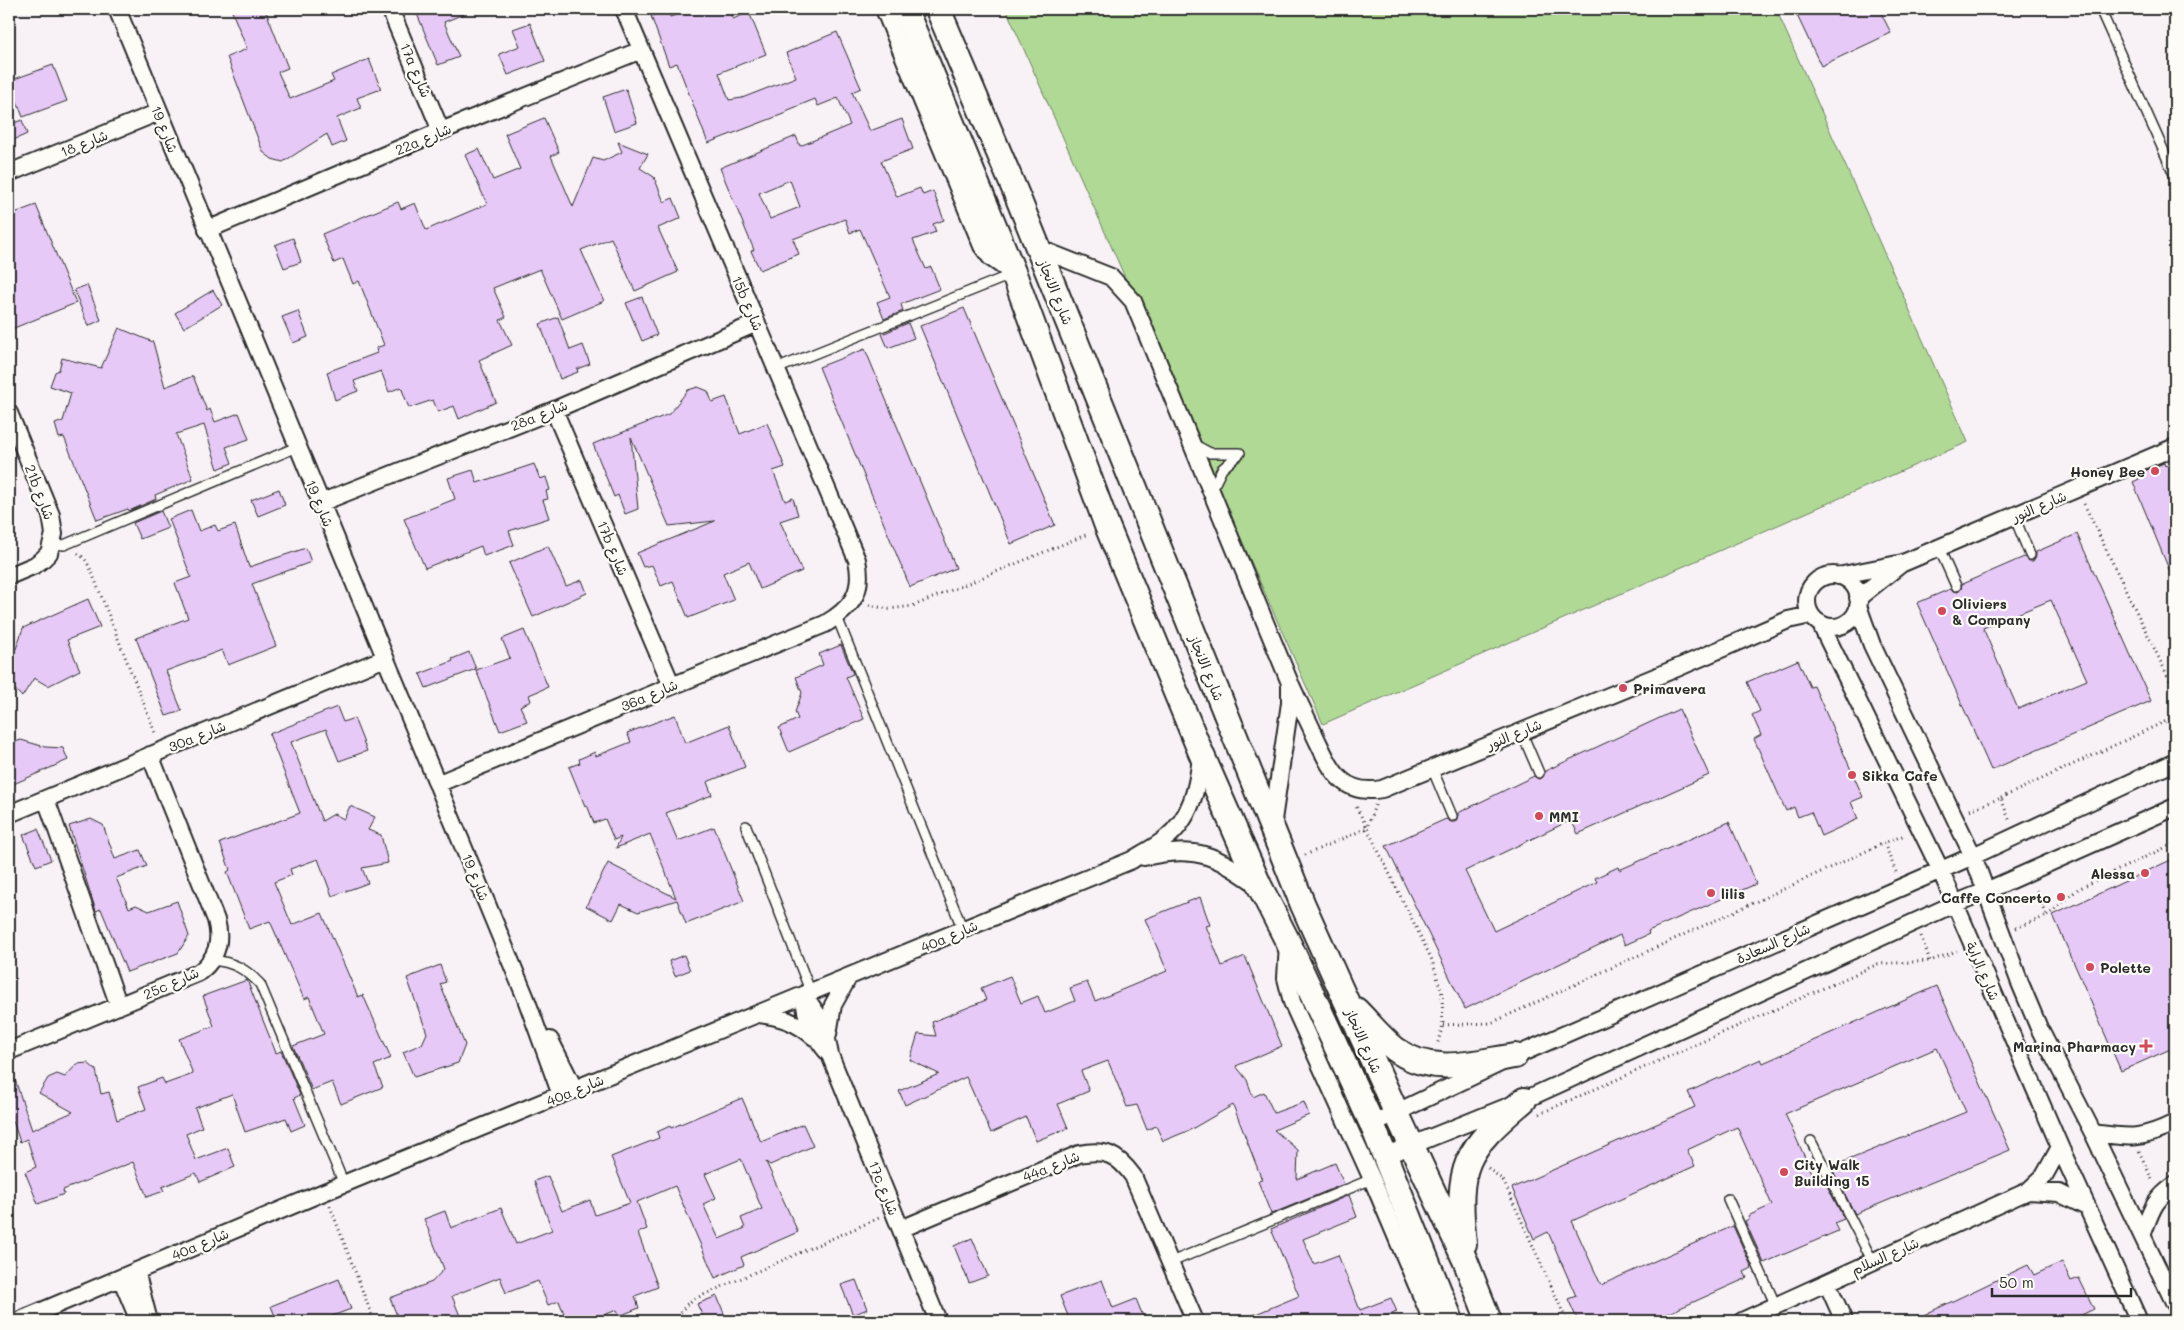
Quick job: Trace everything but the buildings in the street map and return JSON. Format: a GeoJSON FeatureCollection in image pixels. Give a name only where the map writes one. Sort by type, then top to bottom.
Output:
{"type":"FeatureCollection","features":[{"type":"Feature","properties":{"kind":"street","name":"شارع 19"},"geometry":{"type":"LineString","coordinates":[[117,9],[320,503],[526,996],[529,1012],[568,1093]]}},
{"type":"Feature","properties":{"kind":"street","name":"17a شارع"},"geometry":{"type":"LineString","coordinates":[[390,9],[441,131]]}},
{"type":"Feature","properties":{"kind":"street","name":"15b شارع"},"geometry":{"type":"LineString","coordinates":[[624,9],[856,560],[860,572],[859,586],[854,598]]}},
{"type":"Feature","properties":{"kind":"street"},"geometry":{"type":"LineString","coordinates":[[884,9],[982,246],[991,258],[1014,274]]}},
{"type":"Feature","properties":{"kind":"street","name":"شارع الانجاز"},"geometry":{"type":"LineString","coordinates":[[905,9],[1014,274],[1107,526],[1259,885],[1288,942],[1372,1124],[1451,1321]]}},
{"type":"Feature","properties":{"kind":"street","name":"شارع الانجاز"},"geometry":{"type":"LineString","coordinates":[[938,9],[1016,193],[1272,830],[1396,1112],[1465,1260],[1489,1321]]}},
{"type":"Feature","properties":{"kind":"street"},"geometry":{"type":"LineString","coordinates":[[952,9],[1004,134],[1011,160],[1016,193]]}},
{"type":"Feature","properties":{"kind":"street","name":"22a شارع"},"geometry":{"type":"LineString","coordinates":[[207,230],[441,131],[641,50]]}},
{"type":"Feature","properties":{"kind":"street","name":"شارع 18"},"geometry":{"type":"LineString","coordinates":[[9,173],[158,112]]}},
{"type":"Feature","properties":{"kind":"street"},"geometry":{"type":"LineString","coordinates":[[1038,248],[1111,276],[1134,301],[1290,683],[1332,771],[1346,784]]}},
{"type":"Feature","properties":{"kind":"street","name":"28a شارع"},"geometry":{"type":"LineString","coordinates":[[320,503],[554,410],[757,323]]}},
{"type":"Feature","properties":{"kind":"street","name":"17b شارع"},"geometry":{"type":"LineString","coordinates":[[554,410],[672,686]]}},
{"type":"Feature","properties":{"kind":"street","name":"21b شارع"},"geometry":{"type":"LineString","coordinates":[[9,414],[51,515],[54,534],[58,544]]}},
{"type":"Feature","properties":{"kind":"street","name":"شارع النور"},"geometry":{"type":"LineString","coordinates":[[1903,563],[2078,490],[2175,447]]}},
{"type":"Feature","properties":{"kind":"street"},"geometry":{"type":"LineString","coordinates":[[9,576],[35,565],[58,544]]}},
{"type":"Feature","properties":{"kind":"street"},"geometry":{"type":"LineString","coordinates":[[1903,563],[1858,602],[1850,620],[1843,625],[1827,626],[1813,614],[1810,588],[1816,582],[1830,575],[1838,576],[1903,563]]}},
{"type":"Feature","properties":{"kind":"street"},"geometry":{"type":"LineString","coordinates":[[1838,576],[1852,584],[1858,602]]}},
{"type":"Feature","properties":{"kind":"street","name":"36a شارع"},"geometry":{"type":"LineString","coordinates":[[437,784],[825,624],[836,617],[854,598]]}},
{"type":"Feature","properties":{"kind":"street","name":"شارع الراية"},"geometry":{"type":"LineString","coordinates":[[1858,602],[1872,646],[1973,856],[2039,1028],[2093,1133],[2175,1304]]}},
{"type":"Feature","properties":{"kind":"street","name":"شارع النور"},"geometry":{"type":"LineString","coordinates":[[1346,784],[1364,790],[1382,789],[1677,668],[1788,620],[1813,614]]}},
{"type":"Feature","properties":{"kind":"street","name":"شارع الراية"},"geometry":{"type":"LineString","coordinates":[[1813,614],[1922,829],[2060,1147],[2139,1321]]}},
{"type":"Feature","properties":{"kind":"street","name":"30a شارع"},"geometry":{"type":"LineString","coordinates":[[9,814],[385,658]]}},
{"type":"Feature","properties":{"kind":"street"},"geometry":{"type":"LineString","coordinates":[[1272,830],[1290,703],[1290,683]]}},
{"type":"Feature","properties":{"kind":"street","name":"25c شارع"},"geometry":{"type":"LineString","coordinates":[[9,1051],[198,973],[212,960],[219,940],[216,920],[156,753]]}},
{"type":"Feature","properties":{"kind":"street","name":"40a شارع"},"geometry":{"type":"LineString","coordinates":[[18,1321],[324,1192],[1132,860],[1165,839],[1184,818],[1195,794],[1202,753]]}},
{"type":"Feature","properties":{"kind":"street","name":"شارع السعادة"},"geometry":{"type":"LineString","coordinates":[[1372,1124],[1515,1056],[2016,837],[2175,762]]}},
{"type":"Feature","properties":{"kind":"street"},"geometry":{"type":"LineString","coordinates":[[46,799],[119,1006]]}},
{"type":"Feature","properties":{"kind":"street"},"geometry":{"type":"LineString","coordinates":[[1465,1260],[1460,1194],[1463,1174],[1471,1155],[1481,1139],[1527,1109],[1915,921],[2175,807]]}},
{"type":"Feature","properties":{"kind":"street","name":"40a شارع"},"geometry":{"type":"LineString","coordinates":[[1132,860],[1180,851],[1206,854],[1220,860],[1259,885]]}},
{"type":"Feature","properties":{"kind":"street"},"geometry":{"type":"LineString","coordinates":[[1288,942],[1286,978],[1292,1002],[1372,1178],[1432,1321]]}},
{"type":"Feature","properties":{"kind":"street","name":"17c شارع"},"geometry":{"type":"LineString","coordinates":[[822,1037],[833,1005],[848,978]]}},
{"type":"Feature","properties":{"kind":"street","name":"17c شارع"},"geometry":{"type":"LineString","coordinates":[[808,994],[819,1014],[822,1037],[938,1321]]}},
{"type":"Feature","properties":{"kind":"street"},"geometry":{"type":"LineString","coordinates":[[1347,1002],[1395,1048],[1409,1058],[1432,1065],[1460,1066],[1515,1056]]}},
{"type":"Feature","properties":{"kind":"street"},"geometry":{"type":"LineString","coordinates":[[758,1014],[790,1020],[822,1037]]}},
{"type":"Feature","properties":{"kind":"street"},"geometry":{"type":"LineString","coordinates":[[1384,1156],[1411,1144],[1527,1109]]}},
{"type":"Feature","properties":{"kind":"street"},"geometry":{"type":"LineString","coordinates":[[2093,1133],[2133,1138],[2149,1134],[2175,1123]]}},
{"type":"Feature","properties":{"kind":"street","name":"شارع السلام"},"geometry":{"type":"LineString","coordinates":[[1742,1321],[2028,1191],[2044,1176],[2060,1147]]}},
{"type":"Feature","properties":{"kind":"street","name":"44a شارع"},"geometry":{"type":"LineString","coordinates":[[901,1229],[1079,1154],[1095,1151],[1110,1154],[1124,1163],[1133,1176],[1195,1321]]}},
{"type":"Feature","properties":{"kind":"street"},"geometry":{"type":"LineString","coordinates":[[2142,1233],[2155,1202],[2175,1185]]}},
{"type":"Feature","properties":{"kind":"street","name":"شارع السلام"},"geometry":{"type":"LineString","coordinates":[[2028,1191],[2060,1193],[2087,1207]]}},
{"type":"Feature","properties":{"kind":"street"},"geometry":{"type":"LineString","coordinates":[[136,1271],[149,1321]]}},
{"type":"Feature","properties":{"kind":"street"},"geometry":{"type":"LineString","coordinates":[[121,1278],[139,1321]]}},
{"type":"Feature","properties":{"kind":"street"},"geometry":{"type":"LineString","coordinates":[[1827,1283],[1844,1321]]}},
{"type":"Feature","properties":{"kind":"lane"},"geometry":{"type":"LineString","coordinates":[[2100,9],[2175,176]]}},
{"type":"Feature","properties":{"kind":"lane"},"geometry":{"type":"LineString","coordinates":[[776,369],[1014,274]]}},
{"type":"Feature","properties":{"kind":"lane"},"geometry":{"type":"LineString","coordinates":[[1192,444],[1210,453],[1240,453],[1222,469],[1211,491]]}},
{"type":"Feature","properties":{"kind":"lane"},"geometry":{"type":"LineString","coordinates":[[58,544],[297,447]]}},
{"type":"Feature","properties":{"kind":"lane"},"geometry":{"type":"LineString","coordinates":[[2014,516],[2030,554]]}},
{"type":"Feature","properties":{"kind":"lane"},"geometry":{"type":"LineString","coordinates":[[1939,548],[1956,586]]}},
{"type":"Feature","properties":{"kind":"lane"},"geometry":{"type":"LineString","coordinates":[[836,617],[963,930]]}},
{"type":"Feature","properties":{"kind":"lane"},"geometry":{"type":"LineString","coordinates":[[1521,731],[1539,773]]}},
{"type":"Feature","properties":{"kind":"lane"},"geometry":{"type":"LineString","coordinates":[[1432,768],[1452,816]]}},
{"type":"Feature","properties":{"kind":"lane"},"geometry":{"type":"LineString","coordinates":[[746,826],[808,994]]}},
{"type":"Feature","properties":{"kind":"lane"},"geometry":{"type":"LineString","coordinates":[[212,960],[226,961],[239,966],[251,974],[260,984],[344,1184]]}},
{"type":"Feature","properties":{"kind":"lane"},"geometry":{"type":"LineString","coordinates":[[1811,1141],[1873,1262]]}},
{"type":"Feature","properties":{"kind":"lane"},"geometry":{"type":"LineString","coordinates":[[1171,1262],[1372,1178]]}},
{"type":"Feature","properties":{"kind":"lane"},"geometry":{"type":"LineString","coordinates":[[1728,1199],[1776,1306]]}},
{"type":"Feature","properties":{"kind":"path"},"geometry":{"type":"LineString","coordinates":[[2078,490],[2175,691]]}},
{"type":"Feature","properties":{"kind":"path"},"geometry":{"type":"LineString","coordinates":[[854,598],[871,606],[889,609],[913,606],[1107,526]]}},
{"type":"Feature","properties":{"kind":"path"},"geometry":{"type":"LineString","coordinates":[[58,544],[76,550],[85,559],[91,570],[156,753]]}},
{"type":"Feature","properties":{"kind":"path"},"geometry":{"type":"LineString","coordinates":[[1955,816],[2001,798],[2175,717]]}},
{"type":"Feature","properties":{"kind":"path"},"geometry":{"type":"LineString","coordinates":[[1346,784],[1432,960],[1442,994],[1443,1024],[1432,1065]]}},
{"type":"Feature","properties":{"kind":"path"},"geometry":{"type":"LineString","coordinates":[[1286,863],[1367,828],[1382,789]]}},
{"type":"Feature","properties":{"kind":"path"},"geometry":{"type":"LineString","coordinates":[[2001,798],[2016,837]]}},
{"type":"Feature","properties":{"kind":"path"},"geometry":{"type":"LineString","coordinates":[[1443,1024],[1492,1023],[1884,843],[1922,829]]}},
{"type":"Feature","properties":{"kind":"path"},"geometry":{"type":"LineString","coordinates":[[1884,843],[1901,887]]}},
{"type":"Feature","properties":{"kind":"path"},"geometry":{"type":"LineString","coordinates":[[2002,934],[2047,916],[2078,889],[2175,843]]}},
{"type":"Feature","properties":{"kind":"path"},"geometry":{"type":"LineString","coordinates":[[2030,872],[2047,916]]}},
{"type":"Feature","properties":{"kind":"path"},"geometry":{"type":"LineString","coordinates":[[1915,921],[1930,961]]}},
{"type":"Feature","properties":{"kind":"path"},"geometry":{"type":"LineString","coordinates":[[1527,1109],[1878,964],[1930,961],[1972,945]]}},
{"type":"Feature","properties":{"kind":"path"},"geometry":{"type":"LineString","coordinates":[[2133,1138],[2160,1196]]}},
{"type":"Feature","properties":{"kind":"path"},"geometry":{"type":"LineString","coordinates":[[324,1192],[374,1321]]}},
{"type":"Feature","properties":{"kind":"path"},"geometry":{"type":"LineString","coordinates":[[675,1321],[686,1305],[694,1299],[894,1212]]}},
{"type":"Feature","properties":{"kind":"green space"},"geometry":{"type":"Polygon","coordinates":[[[1006,9],[1776,9],[1968,442],[1323,724],[1006,9]]]}},
{"type":"Feature","properties":{"kind":"place","name":"Honey Bee"},"geometry":{"type":"Point","coordinates":[2155,471]}},
{"type":"Feature","properties":{"kind":"place","name":"Oliviers & Company"},"geometry":{"type":"Point","coordinates":[1942,611]}},
{"type":"Feature","properties":{"kind":"place","name":"Primavera"},"geometry":{"type":"Point","coordinates":[1623,688]}},
{"type":"Feature","properties":{"kind":"place","name":"Sikka Cafe"},"geometry":{"type":"Point","coordinates":[1852,775]}},
{"type":"Feature","properties":{"kind":"place","name":"MMI"},"geometry":{"type":"Point","coordinates":[1539,816]}},
{"type":"Feature","properties":{"kind":"place","name":"Alessa"},"geometry":{"type":"Point","coordinates":[2145,873]}},
{"type":"Feature","properties":{"kind":"place","name":"lilis"},"geometry":{"type":"Point","coordinates":[1711,893]}},
{"type":"Feature","properties":{"kind":"place","name":"Caffe Concerto"},"geometry":{"type":"Point","coordinates":[2061,897]}},
{"type":"Feature","properties":{"kind":"place","name":"Polette"},"geometry":{"type":"Point","coordinates":[2090,967]}},
{"type":"Feature","properties":{"kind":"place","name":"Marina Pharmacy"},"geometry":{"type":"Point","coordinates":[2146,1046]}},
{"type":"Feature","properties":{"kind":"place","name":"City Walk Building 15"},"geometry":{"type":"Point","coordinates":[1784,1172]}}]}
